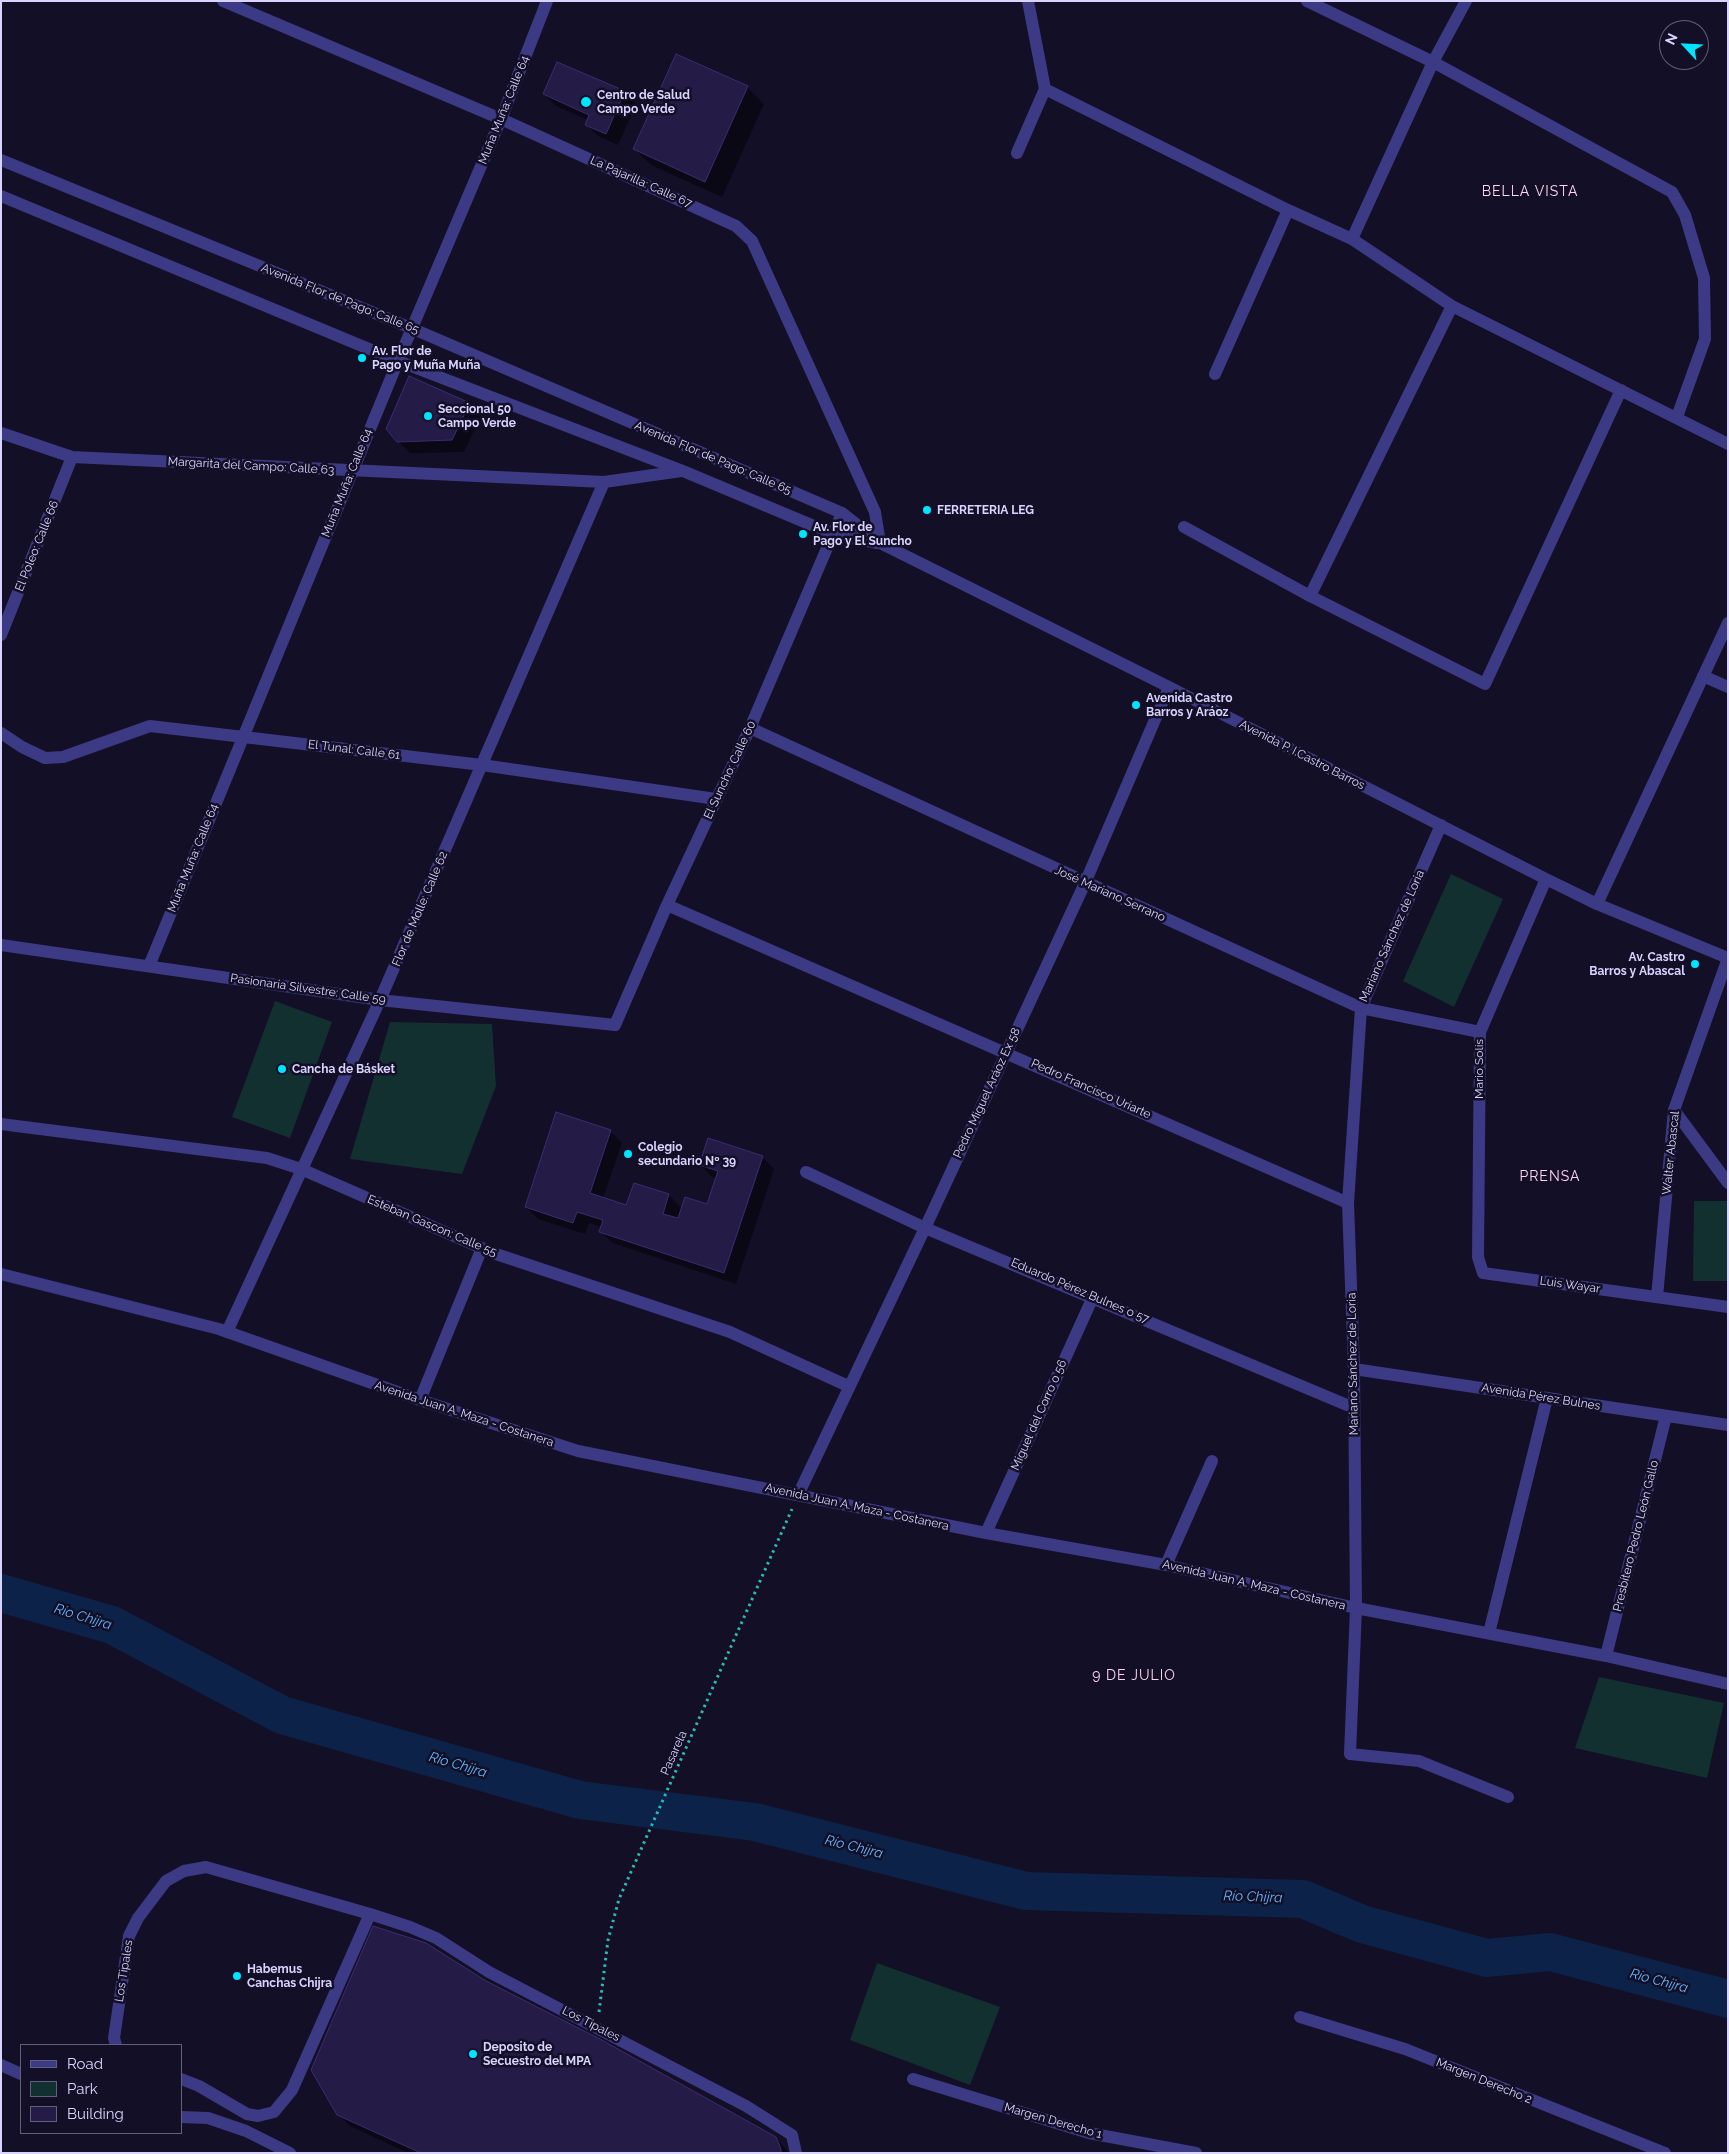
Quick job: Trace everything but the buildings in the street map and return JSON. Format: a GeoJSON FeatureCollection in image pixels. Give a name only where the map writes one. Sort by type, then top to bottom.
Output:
{"type":"FeatureCollection","features":[{"type":"Feature","properties":{"kind":"street","name":"La Pajarilla: Calle 67"},"geometry":{"type":"LineString","coordinates":[[223,1],[501,119],[736,226],[752,241],[875,512],[880,543]]}},
{"type":"Feature","properties":{"kind":"street","name":"Muña Muña: Calle 64"},"geometry":{"type":"LineString","coordinates":[[149,966],[411,328],[501,119],[547,1]]}},
{"type":"Feature","properties":{"kind":"street"},"geometry":{"type":"LineString","coordinates":[[1017,153],[1044,89],[1028,1]]}},
{"type":"Feature","properties":{"kind":"street"},"geometry":{"type":"LineString","coordinates":[[1307,1],[1433,62],[1672,192],[1685,216],[1704,278],[1705,339],[1676,417]]}},
{"type":"Feature","properties":{"kind":"street"},"geometry":{"type":"LineString","coordinates":[[1352,239],[1433,62],[1466,1]]}},
{"type":"Feature","properties":{"kind":"street"},"geometry":{"type":"LineString","coordinates":[[1044,89],[1288,210],[1352,239],[1452,306],[1728,444]]}},
{"type":"Feature","properties":{"kind":"street","name":"Avenida Flor de Pago: Calle 65"},"geometry":{"type":"LineString","coordinates":[[1,160],[411,328],[842,513]]}},
{"type":"Feature","properties":{"kind":"street","name":"Avenida Flor de Pago: Calle 65"},"geometry":{"type":"LineString","coordinates":[[1,196],[398,360],[683,471],[833,534]]}},
{"type":"Feature","properties":{"kind":"street"},"geometry":{"type":"LineString","coordinates":[[1216,374],[1288,210]]}},
{"type":"Feature","properties":{"kind":"street"},"geometry":{"type":"LineString","coordinates":[[1310,596],[1452,306]]}},
{"type":"Feature","properties":{"kind":"street"},"geometry":{"type":"LineString","coordinates":[[1184,527],[1310,596],[1485,684],[1621,390]]}},
{"type":"Feature","properties":{"kind":"street","name":"Margarita del Campo: Calle 63"},"geometry":{"type":"LineString","coordinates":[[1,433],[72,457],[604,482],[683,471]]}},
{"type":"Feature","properties":{"kind":"street","name":"El Poleo: Calle 66"},"geometry":{"type":"LineString","coordinates":[[1,635],[72,457]]}},
{"type":"Feature","properties":{"kind":"street","name":"Flor de Molle: Calle 62"},"geometry":{"type":"LineString","coordinates":[[227,1332],[380,1000],[604,482]]}},
{"type":"Feature","properties":{"kind":"street","name":"Avenida P. I.Castro Barros"},"geometry":{"type":"LineString","coordinates":[[842,513],[880,543],[1169,687],[1546,879],[1597,904],[1728,958]]}},
{"type":"Feature","properties":{"kind":"street","name":"El Suncho: Calle 60"},"geometry":{"type":"LineString","coordinates":[[615,1025],[667,906],[750,728],[842,513]]}},
{"type":"Feature","properties":{"kind":"street","name":"Avenida P. I.Castro Barros"},"geometry":{"type":"LineString","coordinates":[[833,534],[880,543]]}},
{"type":"Feature","properties":{"kind":"street"},"geometry":{"type":"LineString","coordinates":[[1597,904],[1728,622]]}},
{"type":"Feature","properties":{"kind":"street"},"geometry":{"type":"LineString","coordinates":[[1703,676],[1728,687]]}},
{"type":"Feature","properties":{"kind":"street","name":"Pedro Miguel Aráoz Ex 58"},"geometry":{"type":"LineString","coordinates":[[798,1495],[848,1386],[925,1228],[1085,883],[1169,687]]}},
{"type":"Feature","properties":{"kind":"street","name":"El Tunal: Calle 61"},"geometry":{"type":"LineString","coordinates":[[1,733],[22,748],[45,758],[63,758],[150,726],[482,765],[716,799]]}},
{"type":"Feature","properties":{"kind":"street","name":"José Mariano Serrano"},"geometry":{"type":"LineString","coordinates":[[750,728],[1361,1008],[1480,1032]]}},
{"type":"Feature","properties":{"kind":"street","name":"Mariano Sánchez de Loria"},"geometry":{"type":"LineString","coordinates":[[1441,825],[1361,1008],[1348,1203],[1354,1368],[1356,1608],[1350,1754],[1419,1761],[1508,1798]]}},
{"type":"Feature","properties":{"kind":"street","name":"Mario Solís"},"geometry":{"type":"LineString","coordinates":[[1483,1273],[1478,1257],[1480,1032],[1546,879]]}},
{"type":"Feature","properties":{"kind":"street","name":"Pedro Francisco Uriarte"},"geometry":{"type":"LineString","coordinates":[[667,906],[1006,1052],[1348,1203]]}},
{"type":"Feature","properties":{"kind":"street","name":"Pasionaria Silvestre: Calle 59"},"geometry":{"type":"LineString","coordinates":[[1,945],[380,1000],[615,1025]]}},
{"type":"Feature","properties":{"kind":"street","name":"Walter Abascal"},"geometry":{"type":"LineString","coordinates":[[1657,1297],[1674,1110],[1728,958]]}},
{"type":"Feature","properties":{"kind":"street"},"geometry":{"type":"LineString","coordinates":[[1674,1110],[1728,1182]]}},
{"type":"Feature","properties":{"kind":"street","name":"Esteban Gascon: Calle 55"},"geometry":{"type":"LineString","coordinates":[[1,1124],[267,1158],[301,1169],[482,1248],[730,1332],[848,1386]]}},
{"type":"Feature","properties":{"kind":"street","name":"Eduardo Pérez Bulnes o 57"},"geometry":{"type":"LineString","coordinates":[[806,1172],[925,1228],[1093,1296],[1354,1408]]}},
{"type":"Feature","properties":{"kind":"street"},"geometry":{"type":"LineString","coordinates":[[420,1400],[482,1248]]}},
{"type":"Feature","properties":{"kind":"street","name":"Luis Wayar"},"geometry":{"type":"LineString","coordinates":[[1483,1273],[1728,1307]]}},
{"type":"Feature","properties":{"kind":"street","name":"Avenida Juan A. Maza - Costanera"},"geometry":{"type":"LineString","coordinates":[[1,1274],[227,1332],[420,1400],[578,1452],[986,1533],[1166,1565],[1356,1608],[1606,1656],[1728,1684]]}},
{"type":"Feature","properties":{"kind":"street","name":"Miguel del Corro o 56"},"geometry":{"type":"LineString","coordinates":[[986,1533],[1093,1296]]}},
{"type":"Feature","properties":{"kind":"street","name":"Avenida Pérez Bulnes"},"geometry":{"type":"LineString","coordinates":[[1354,1368],[1728,1425]]}},
{"type":"Feature","properties":{"kind":"street"},"geometry":{"type":"LineString","coordinates":[[1489,1633],[1546,1398]]}},
{"type":"Feature","properties":{"kind":"street","name":"Presbítero Pedro León Gallo"},"geometry":{"type":"LineString","coordinates":[[1606,1656],[1666,1416]]}},
{"type":"Feature","properties":{"kind":"street"},"geometry":{"type":"LineString","coordinates":[[1166,1565],[1212,1461]]}},
{"type":"Feature","properties":{"kind":"street","name":"Los Tipales"},"geometry":{"type":"LineString","coordinates":[[116,2044],[114,2038],[129,1936],[138,1918],[166,1881],[184,1871],[206,1867],[410,1926],[436,1938],[489,1972],[746,2106],[792,2135],[796,2153]]}},
{"type":"Feature","properties":{"kind":"street"},"geometry":{"type":"LineString","coordinates":[[182,2079],[200,2086],[247,2114],[258,2116],[274,2112],[292,2090],[370,1914]]}},
{"type":"Feature","properties":{"kind":"street","name":"Margen Derecho 2"},"geometry":{"type":"LineString","coordinates":[[1300,2017],[1404,2050],[1665,2153]]}},
{"type":"Feature","properties":{"kind":"street"},"geometry":{"type":"LineString","coordinates":[[1,2065],[20,2074]]}},
{"type":"Feature","properties":{"kind":"street","name":"Margen Derecho 1"},"geometry":{"type":"LineString","coordinates":[[913,2079],[1089,2133],[1196,2153]]}},
{"type":"Feature","properties":{"kind":"street"},"geometry":{"type":"LineString","coordinates":[[182,2117],[208,2118],[246,2131],[290,2153]]}},
{"type":"Feature","properties":{"kind":"path","name":"Pasarela"},"geometry":{"type":"LineString","coordinates":[[597,2027],[608,1940],[619,1900],[798,1495]]}},
{"type":"Feature","properties":{"kind":"green space"},"geometry":{"type":"Polygon","coordinates":[[[1451,874],[1503,899],[1454,1007],[1403,981],[1451,874]]]}},
{"type":"Feature","properties":{"kind":"green space","name":"Cancha de Básket"},"geometry":{"type":"Polygon","coordinates":[[[275,1001],[332,1022],[290,1138],[232,1117],[275,1001]]]}},
{"type":"Feature","properties":{"kind":"green space"},"geometry":{"type":"Polygon","coordinates":[[[390,1022],[492,1024],[496,1086],[462,1174],[350,1159],[390,1022]]]}},
{"type":"Feature","properties":{"kind":"green space"},"geometry":{"type":"Polygon","coordinates":[[[1694,1201],[1728,1201],[1728,1281],[1693,1281],[1694,1201]]]}},
{"type":"Feature","properties":{"kind":"green space"},"geometry":{"type":"Polygon","coordinates":[[[1599,1677],[1724,1703],[1707,1778],[1575,1748],[1599,1677]]]}},
{"type":"Feature","properties":{"kind":"green space"},"geometry":{"type":"Polygon","coordinates":[[[877,1963],[1000,2007],[970,2085],[850,2040],[877,1963]]]}},
{"type":"Feature","properties":{"kind":"waterway","name":"Río Chijra"},"geometry":{"type":"LineString","coordinates":[[1,1593],[112,1625],[282,1715],[580,1800],[755,1822],[1026,1891],[1303,1899],[1362,1924],[1487,1958],[1550,1952],[1728,1999]]}},
{"type":"Feature","properties":{"kind":"place","name":"Centro de Salud Campo Verde"},"geometry":{"type":"Point","coordinates":[586,102]}},
{"type":"Feature","properties":{"kind":"place","name":"Av. Flor de Pago y Muña Muña"},"geometry":{"type":"Point","coordinates":[362,358]}},
{"type":"Feature","properties":{"kind":"place","name":"Seccional 50 Campo Verde"},"geometry":{"type":"Point","coordinates":[428,416]}},
{"type":"Feature","properties":{"kind":"place","name":"FERRETERIA LEG"},"geometry":{"type":"Point","coordinates":[927,510]}},
{"type":"Feature","properties":{"kind":"place","name":"Av. Flor de Pago y El Suncho"},"geometry":{"type":"Point","coordinates":[803,534]}},
{"type":"Feature","properties":{"kind":"place","name":"Avenida Castro Barros y Aráoz"},"geometry":{"type":"Point","coordinates":[1136,705]}},
{"type":"Feature","properties":{"kind":"place","name":"Av. Castro Barros y Abascal"},"geometry":{"type":"Point","coordinates":[1695,964]}},
{"type":"Feature","properties":{"kind":"place","name":"Cancha de Básket"},"geometry":{"type":"Point","coordinates":[282,1069]}},
{"type":"Feature","properties":{"kind":"place","name":"Colegio secundario Nº 39"},"geometry":{"type":"Point","coordinates":[628,1154]}},
{"type":"Feature","properties":{"kind":"place","name":"Habemus Canchas Chijra"},"geometry":{"type":"Point","coordinates":[237,1976]}},
{"type":"Feature","properties":{"kind":"place","name":"Deposito de Secuestro del MPA"},"geometry":{"type":"Point","coordinates":[473,2054]}},
{"type":"Feature","properties":{"kind":"district","name":"BELLA VISTA"},"geometry":{"type":"Point","coordinates":[1530,192]}},
{"type":"Feature","properties":{"kind":"district","name":"PRENSA"},"geometry":{"type":"Point","coordinates":[1550,1177]}},
{"type":"Feature","properties":{"kind":"district","name":"9 DE JULIO"},"geometry":{"type":"Point","coordinates":[1134,1676]}}]}
